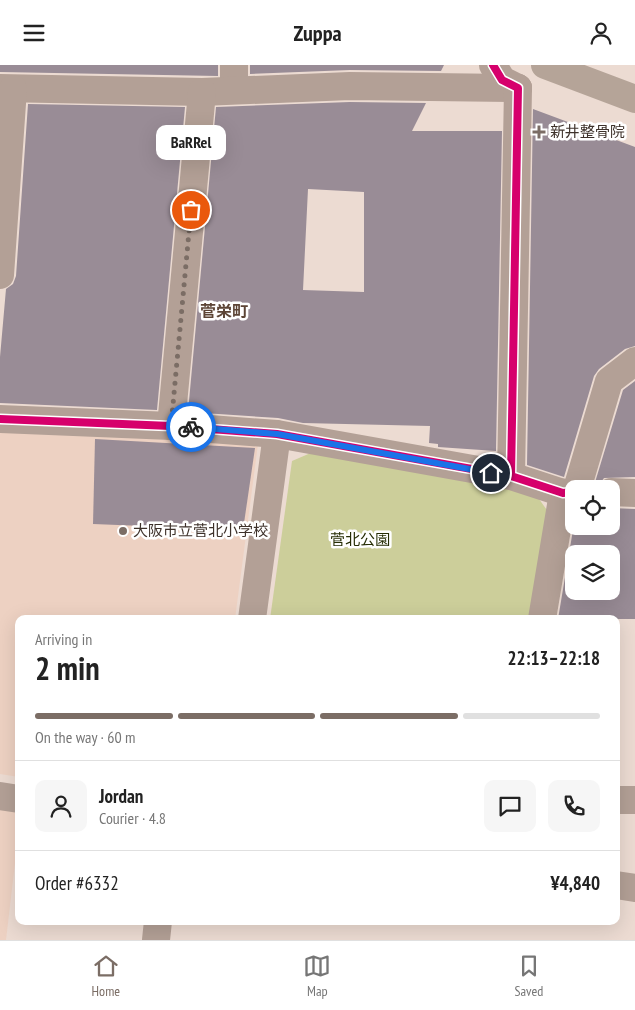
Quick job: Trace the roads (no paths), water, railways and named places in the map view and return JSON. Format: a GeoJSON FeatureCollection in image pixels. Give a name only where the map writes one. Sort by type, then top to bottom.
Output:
{"type":"FeatureCollection","features":[{"type":"Feature","properties":{"kind":"main road"},"geometry":{"type":"LineString","coordinates":[[545,65],[635,99]]}},
{"type":"Feature","properties":{"kind":"street"},"geometry":{"type":"LineString","coordinates":[[493,65],[502,80],[518,88]]}},
{"type":"Feature","properties":{"kind":"street"},"geometry":{"type":"LineString","coordinates":[[0,275],[6,88],[202,92],[234,77],[350,86],[518,88]]}},
{"type":"Feature","properties":{"kind":"street"},"geometry":{"type":"LineString","coordinates":[[511,476],[518,88]]}},
{"type":"Feature","properties":{"kind":"street"},"geometry":{"type":"LineString","coordinates":[[171,426],[202,92]]}},
{"type":"Feature","properties":{"kind":"street"},"geometry":{"type":"LineString","coordinates":[[575,480],[609,381],[635,361]]}},
{"type":"Feature","properties":{"kind":"street"},"geometry":{"type":"LineString","coordinates":[[0,419],[171,426],[277,434],[511,476],[565,490]]}},
{"type":"Feature","properties":{"kind":"street"},"geometry":{"type":"LineString","coordinates":[[253,615],[277,434]]}},
{"type":"Feature","properties":{"kind":"street"},"geometry":{"type":"LineString","coordinates":[[620,492],[635,493]]}},
{"type":"Feature","properties":{"kind":"street"},"geometry":{"type":"LineString","coordinates":[[543,615],[565,517]]}},
{"type":"Feature","properties":{"kind":"street"},"geometry":{"type":"LineString","coordinates":[[0,796],[15,798]]}},
{"type":"Feature","properties":{"kind":"street"},"geometry":{"type":"LineString","coordinates":[[620,800],[635,800]]}},
{"type":"Feature","properties":{"kind":"street"},"geometry":{"type":"LineString","coordinates":[[620,886],[635,888]]}},
{"type":"Feature","properties":{"kind":"street"},"geometry":{"type":"LineString","coordinates":[[156,940],[158,925]]}},
{"type":"Feature","properties":{"kind":"place","name":"新井整骨院"},"geometry":{"type":"Point","coordinates":[539,132]}},
{"type":"Feature","properties":{"kind":"place","name":"BaRRel"},"geometry":{"type":"Point","coordinates":[191,210]}},
{"type":"Feature","properties":{"kind":"place","name":"大阪市立菅北小学校"},"geometry":{"type":"Point","coordinates":[123,531]}},
{"type":"Feature","properties":{"kind":"district","name":"菅栄町"},"geometry":{"type":"Point","coordinates":[224,311]}},
{"type":"Feature","properties":{"kind":"park label","name":"菅北公園"},"geometry":{"type":"Point","coordinates":[360,540]}}]}
